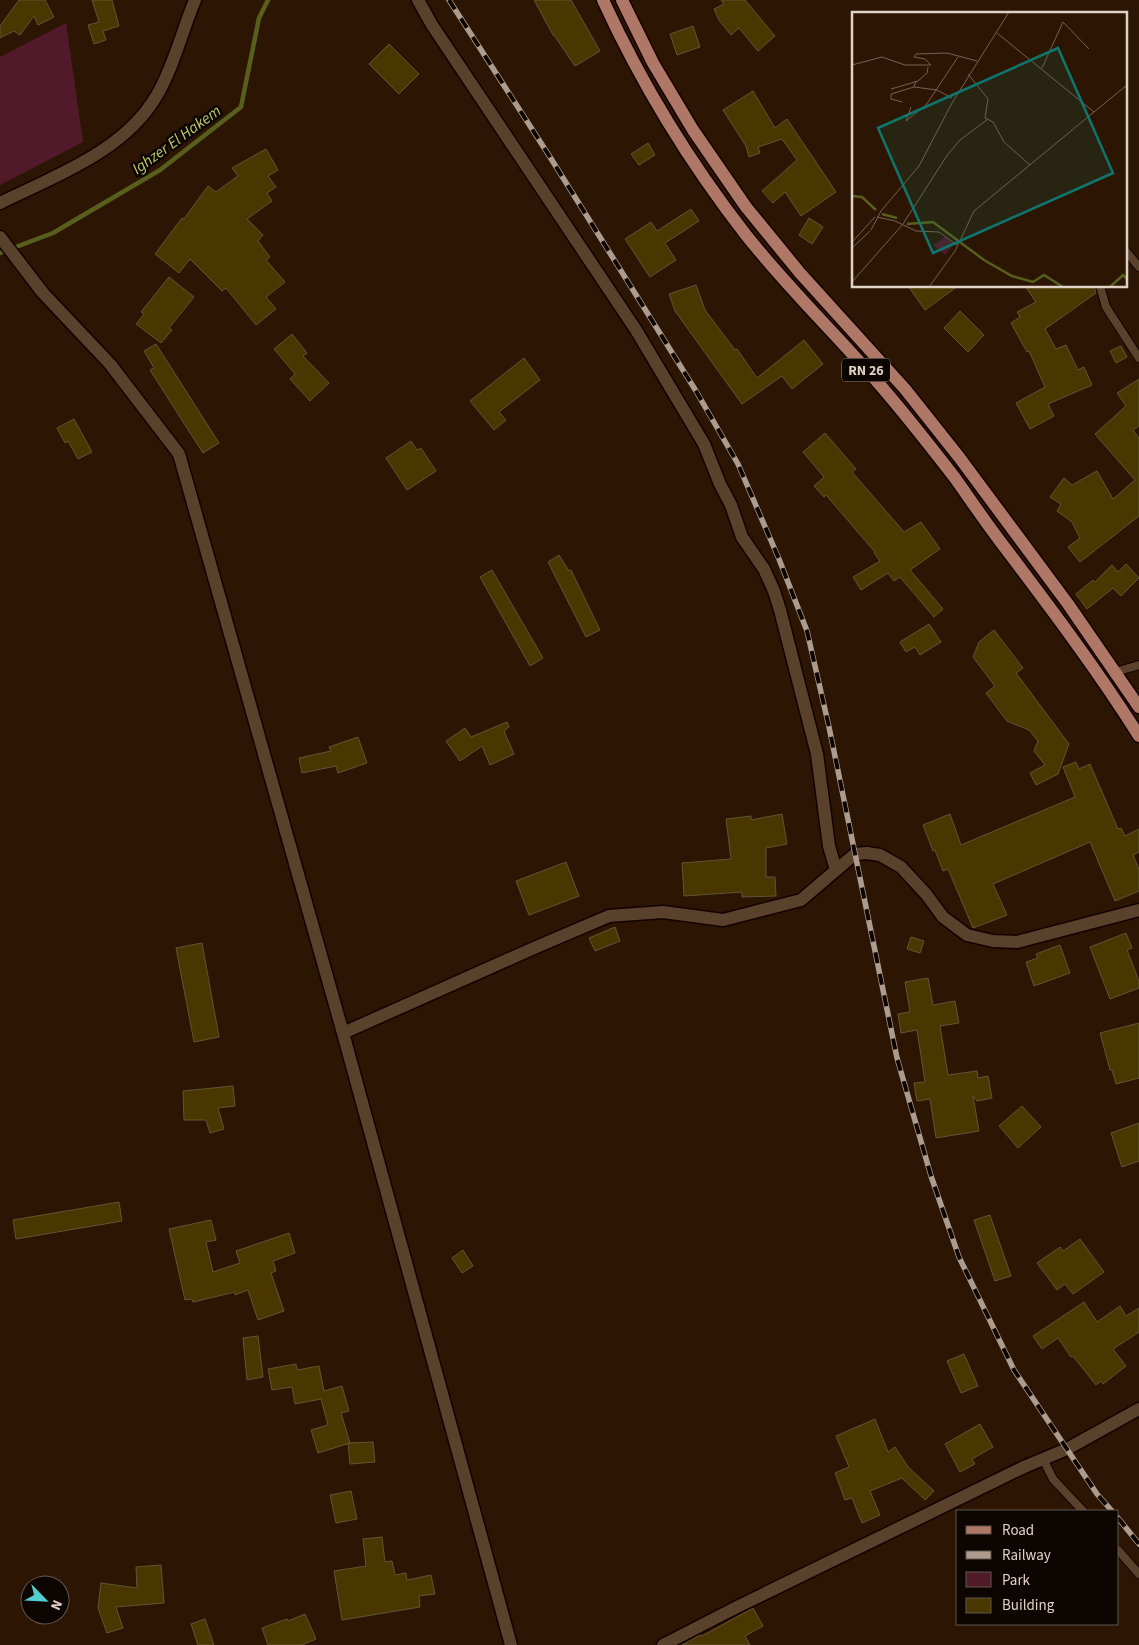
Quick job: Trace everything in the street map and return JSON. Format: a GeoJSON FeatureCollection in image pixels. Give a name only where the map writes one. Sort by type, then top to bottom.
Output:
{"type":"FeatureCollection","features":[{"type":"Feature","properties":{"kind":"main road","name":"RN 26"},"geometry":{"type":"LineString","coordinates":[[603,0],[631,58],[671,126],[713,190],[766,259],[880,385],[955,479],[1084,653],[1139,736]]}},
{"type":"Feature","properties":{"kind":"main road","name":"RN 26"},"geometry":{"type":"LineString","coordinates":[[622,0],[663,80],[693,130],[746,208],[800,273],[911,397],[959,457],[1068,604],[1139,707]]}},
{"type":"Feature","properties":{"kind":"street"},"geometry":{"type":"LineString","coordinates":[[0,203],[94,156],[121,138],[145,113],[158,95],[178,49],[185,23],[195,0]]}},
{"type":"Feature","properties":{"kind":"street"},"geometry":{"type":"LineString","coordinates":[[418,0],[432,25],[664,374],[704,444],[720,484],[731,505],[742,537],[764,568],[780,610],[817,754],[829,846],[836,870]]}},
{"type":"Feature","properties":{"kind":"street"},"geometry":{"type":"LineString","coordinates":[[0,238],[43,293],[110,364],[179,454],[343,1033],[511,1645]]}},
{"type":"Feature","properties":{"kind":"street"},"geometry":{"type":"LineString","coordinates":[[343,1033],[609,916],[664,912],[723,920],[801,900],[855,854],[867,852],[880,855],[901,867],[926,894],[943,918],[967,935],[992,942],[1017,942],[1139,910]]}},
{"type":"Feature","properties":{"kind":"street"},"geometry":{"type":"LineString","coordinates":[[663,1645],[1043,1458],[1067,1449],[1139,1409]]}},
{"type":"Feature","properties":{"kind":"lane"},"geometry":{"type":"LineString","coordinates":[[1126,251],[1139,267]]}},
{"type":"Feature","properties":{"kind":"lane"},"geometry":{"type":"LineString","coordinates":[[1101,288],[1106,307],[1139,358]]}},
{"type":"Feature","properties":{"kind":"lane"},"geometry":{"type":"LineString","coordinates":[[1116,672],[1139,665]]}},
{"type":"Feature","properties":{"kind":"lane"},"geometry":{"type":"LineString","coordinates":[[1043,1458],[1053,1479],[1081,1510]]}},
{"type":"Feature","properties":{"kind":"lane"},"geometry":{"type":"LineString","coordinates":[[1119,1551],[1139,1574]]}},
{"type":"Feature","properties":{"kind":"green space"},"geometry":{"type":"Polygon","coordinates":[[[66,23],[83,142],[0,185],[0,57],[66,23]]]}},
{"type":"Feature","properties":{"kind":"building"},"geometry":{"type":"Polygon","coordinates":[[[19,0],[45,0],[54,17],[38,25],[34,16],[20,35],[14,31],[0,38],[0,26],[19,0]]]}},
{"type":"Feature","properties":{"kind":"building"},"geometry":{"type":"Polygon","coordinates":[[[92,0],[112,0],[119,26],[103,31],[106,40],[94,44],[88,25],[99,22],[92,0]]]}},
{"type":"Feature","properties":{"kind":"building"},"geometry":{"type":"Polygon","coordinates":[[[534,0],[571,0],[600,51],[575,66],[553,35],[534,0]]]}},
{"type":"Feature","properties":{"kind":"building"},"geometry":{"type":"Polygon","coordinates":[[[721,0],[745,0],[775,36],[758,51],[739,28],[731,35],[719,20],[714,9],[724,4],[721,0]]]}},
{"type":"Feature","properties":{"kind":"building"},"geometry":{"type":"Polygon","coordinates":[[[693,26],[700,47],[677,55],[670,34],[693,26]]]}},
{"type":"Feature","properties":{"kind":"building"},"geometry":{"type":"Polygon","coordinates":[[[389,44],[419,74],[399,94],[369,64],[389,44]]]}},
{"type":"Feature","properties":{"kind":"building"},"geometry":{"type":"Polygon","coordinates":[[[753,91],[775,128],[787,119],[836,192],[801,216],[785,192],[773,203],[762,191],[797,160],[782,139],[758,147],[760,153],[749,157],[746,146],[723,110],[753,91]]]}},
{"type":"Feature","properties":{"kind":"building"},"geometry":{"type":"Polygon","coordinates":[[[648,143],[655,155],[639,165],[631,154],[648,143]]]}},
{"type":"Feature","properties":{"kind":"building"},"geometry":{"type":"Polygon","coordinates":[[[266,149],[278,170],[268,176],[276,187],[267,193],[272,201],[247,219],[263,235],[258,241],[270,257],[266,260],[285,282],[266,297],[276,309],[256,325],[226,288],[222,291],[190,259],[179,273],[155,254],[208,186],[216,192],[238,176],[232,168],[266,149]]]}},
{"type":"Feature","properties":{"kind":"building"},"geometry":{"type":"Polygon","coordinates":[[[691,209],[699,221],[665,243],[676,260],[650,277],[625,239],[651,222],[657,231],[691,209]]]}},
{"type":"Feature","properties":{"kind":"building"},"geometry":{"type":"Polygon","coordinates":[[[809,218],[823,227],[812,244],[799,235],[809,218]]]}},
{"type":"Feature","properties":{"kind":"building"},"geometry":{"type":"Polygon","coordinates":[[[169,277],[194,297],[169,328],[172,330],[161,343],[136,324],[144,314],[141,312],[169,277]]]}},
{"type":"Feature","properties":{"kind":"building"},"geometry":{"type":"Polygon","coordinates":[[[696,285],[705,310],[735,350],[737,349],[757,378],[804,340],[823,364],[792,389],[782,376],[742,404],[675,311],[669,294],[696,285]]]}},
{"type":"Feature","properties":{"kind":"building"},"geometry":{"type":"Polygon","coordinates":[[[909,288],[955,288],[925,310],[909,288]]]}},
{"type":"Feature","properties":{"kind":"building"},"geometry":{"type":"Polygon","coordinates":[[[1026,288],[1095,288],[1096,293],[1045,329],[1056,349],[1066,345],[1078,370],[1084,367],[1092,385],[1048,404],[1054,416],[1030,429],[1016,403],[1045,387],[1029,351],[1027,352],[1011,323],[1020,317],[1017,312],[1036,302],[1026,288]]]}},
{"type":"Feature","properties":{"kind":"building"},"geometry":{"type":"Polygon","coordinates":[[[960,311],[984,335],[968,352],[944,328],[960,311]]]}},
{"type":"Feature","properties":{"kind":"building"},"geometry":{"type":"Polygon","coordinates":[[[292,334],[307,353],[303,356],[329,383],[310,401],[290,379],[295,374],[274,349],[292,334]]]}},
{"type":"Feature","properties":{"kind":"building"},"geometry":{"type":"Polygon","coordinates":[[[156,344],[219,443],[203,453],[150,370],[154,368],[144,351],[156,344]]]}},
{"type":"Feature","properties":{"kind":"building"},"geometry":{"type":"Polygon","coordinates":[[[1121,346],[1127,357],[1116,363],[1110,351],[1121,346]]]}},
{"type":"Feature","properties":{"kind":"building"},"geometry":{"type":"Polygon","coordinates":[[[524,358],[540,380],[499,412],[506,420],[494,430],[470,401],[524,358]]]}},
{"type":"Feature","properties":{"kind":"building"},"geometry":{"type":"Polygon","coordinates":[[[1139,379],[1139,426],[1133,430],[1139,438],[1139,516],[1080,562],[1068,547],[1080,538],[1072,522],[1057,511],[1061,504],[1050,497],[1064,478],[1072,485],[1097,471],[1113,499],[1135,480],[1095,434],[1126,406],[1117,393],[1139,379]]]}},
{"type":"Feature","properties":{"kind":"building"},"geometry":{"type":"Polygon","coordinates":[[[74,419],[92,452],[78,459],[68,441],[65,443],[57,428],[74,419]]]}},
{"type":"Feature","properties":{"kind":"building"},"geometry":{"type":"Polygon","coordinates":[[[825,433],[856,469],[852,472],[904,532],[921,522],[940,549],[910,570],[943,609],[934,617],[900,577],[894,581],[888,573],[861,590],[853,577],[880,561],[875,552],[826,495],[824,497],[814,486],[824,477],[803,452],[825,433]]]}},
{"type":"Feature","properties":{"kind":"building"},"geometry":{"type":"Polygon","coordinates":[[[411,441],[417,450],[421,448],[436,471],[407,490],[386,458],[411,441]]]}},
{"type":"Feature","properties":{"kind":"building"},"geometry":{"type":"Polygon","coordinates":[[[559,555],[569,571],[571,570],[600,630],[586,637],[548,562],[559,555]]]}},
{"type":"Feature","properties":{"kind":"building"},"geometry":{"type":"Polygon","coordinates":[[[1126,564],[1139,578],[1121,596],[1113,588],[1087,609],[1076,594],[1093,580],[1095,582],[1112,565],[1118,572],[1126,564]]]}},
{"type":"Feature","properties":{"kind":"building"},"geometry":{"type":"Polygon","coordinates":[[[492,570],[543,658],[530,666],[480,577],[492,570]]]}},
{"type":"Feature","properties":{"kind":"building"},"geometry":{"type":"Polygon","coordinates":[[[929,624],[941,642],[920,655],[915,647],[906,652],[900,642],[929,624]]]}},
{"type":"Feature","properties":{"kind":"building"},"geometry":{"type":"Polygon","coordinates":[[[994,630],[1023,668],[1016,673],[1069,744],[1058,774],[1036,785],[1030,773],[1045,765],[1034,751],[1038,741],[1029,730],[1007,721],[986,693],[995,686],[973,657],[979,642],[994,630]]]}},
{"type":"Feature","properties":{"kind":"building"},"geometry":{"type":"Polygon","coordinates":[[[507,722],[509,727],[504,731],[514,754],[490,765],[482,746],[460,761],[446,741],[465,728],[471,737],[507,722]]]}},
{"type":"Feature","properties":{"kind":"building"},"geometry":{"type":"Polygon","coordinates":[[[358,737],[367,763],[338,773],[336,766],[302,773],[299,758],[331,751],[329,747],[358,737]]]}},
{"type":"Feature","properties":{"kind":"building"},"geometry":{"type":"Polygon","coordinates":[[[1076,762],[1079,769],[1090,764],[1118,829],[1121,828],[1125,836],[1139,829],[1139,852],[1133,855],[1139,869],[1139,891],[1115,901],[1090,842],[993,884],[1007,915],[973,928],[948,869],[943,871],[923,825],[950,814],[961,845],[1075,797],[1063,767],[1076,762]]]}},
{"type":"Feature","properties":{"kind":"building"},"geometry":{"type":"Polygon","coordinates":[[[782,814],[787,844],[766,848],[766,877],[775,877],[776,896],[742,897],[742,892],[684,896],[682,863],[731,859],[726,819],[751,816],[751,820],[782,814]]]}},
{"type":"Feature","properties":{"kind":"building"},"geometry":{"type":"Polygon","coordinates":[[[566,862],[579,896],[529,915],[516,881],[566,862]]]}},
{"type":"Feature","properties":{"kind":"building"},"geometry":{"type":"Polygon","coordinates":[[[615,927],[620,941],[595,951],[589,938],[615,927]]]}},
{"type":"Feature","properties":{"kind":"building"},"geometry":{"type":"Polygon","coordinates":[[[1126,933],[1132,948],[1127,950],[1139,981],[1139,988],[1110,999],[1090,947],[1126,933]]]}},
{"type":"Feature","properties":{"kind":"building"},"geometry":{"type":"Polygon","coordinates":[[[911,937],[924,941],[920,953],[907,949],[911,937]]]}},
{"type":"Feature","properties":{"kind":"building"},"geometry":{"type":"Polygon","coordinates":[[[202,943],[219,1037],[194,1042],[176,948],[202,943]]]}},
{"type":"Feature","properties":{"kind":"building"},"geometry":{"type":"Polygon","coordinates":[[[1060,945],[1070,973],[1034,986],[1026,962],[1038,958],[1036,954],[1060,945]]]}},
{"type":"Feature","properties":{"kind":"building"},"geometry":{"type":"Polygon","coordinates":[[[928,978],[933,1005],[955,1001],[959,1023],[940,1026],[948,1075],[977,1071],[978,1078],[988,1076],[992,1098],[977,1101],[973,1096],[979,1131],[936,1138],[930,1099],[917,1101],[914,1083],[925,1082],[917,1030],[901,1033],[898,1014],[910,1012],[905,982],[928,978]]]}},
{"type":"Feature","properties":{"kind":"building"},"geometry":{"type":"Polygon","coordinates":[[[1139,1023],[1139,1078],[1116,1084],[1112,1070],[1110,1070],[1100,1033],[1139,1023]]]}},
{"type":"Feature","properties":{"kind":"building"},"geometry":{"type":"Polygon","coordinates":[[[233,1086],[235,1106],[218,1108],[224,1129],[210,1133],[206,1120],[184,1120],[183,1091],[233,1086]]]}},
{"type":"Feature","properties":{"kind":"building"},"geometry":{"type":"Polygon","coordinates":[[[1022,1106],[1041,1127],[1018,1148],[999,1126],[1022,1106]]]}},
{"type":"Feature","properties":{"kind":"building"},"geometry":{"type":"Polygon","coordinates":[[[1139,1123],[1139,1161],[1122,1167],[1111,1133],[1139,1123]]]}},
{"type":"Feature","properties":{"kind":"building"},"geometry":{"type":"Polygon","coordinates":[[[119,1202],[122,1221],[16,1239],[13,1220],[119,1202]]]}},
{"type":"Feature","properties":{"kind":"building"},"geometry":{"type":"Polygon","coordinates":[[[990,1215],[1011,1276],[995,1281],[974,1220],[990,1215]]]}},
{"type":"Feature","properties":{"kind":"building"},"geometry":{"type":"Polygon","coordinates":[[[211,1220],[216,1240],[206,1242],[213,1272],[240,1263],[236,1251],[289,1233],[295,1253],[273,1261],[276,1271],[271,1273],[284,1311],[258,1320],[248,1290],[235,1295],[235,1292],[193,1302],[192,1299],[185,1300],[169,1229],[211,1220]]]}},
{"type":"Feature","properties":{"kind":"building"},"geometry":{"type":"Polygon","coordinates":[[[1080,1239],[1104,1272],[1073,1294],[1065,1284],[1057,1290],[1037,1263],[1060,1247],[1063,1251],[1080,1239]]]}},
{"type":"Feature","properties":{"kind":"building"},"geometry":{"type":"Polygon","coordinates":[[[463,1250],[473,1266],[462,1273],[452,1258],[463,1250]]]}},
{"type":"Feature","properties":{"kind":"building"},"geometry":{"type":"Polygon","coordinates":[[[1084,1302],[1097,1322],[1120,1306],[1126,1316],[1139,1308],[1139,1332],[1113,1349],[1126,1366],[1103,1384],[1101,1381],[1096,1385],[1073,1356],[1071,1357],[1058,1338],[1042,1349],[1033,1336],[1084,1302]]]}},
{"type":"Feature","properties":{"kind":"building"},"geometry":{"type":"Polygon","coordinates":[[[258,1336],[263,1377],[247,1380],[243,1338],[258,1336]]]}},
{"type":"Feature","properties":{"kind":"building"},"geometry":{"type":"Polygon","coordinates":[[[964,1354],[978,1386],[961,1393],[947,1361],[964,1354]]]}},
{"type":"Feature","properties":{"kind":"building"},"geometry":{"type":"Polygon","coordinates":[[[296,1364],[297,1370],[319,1366],[324,1391],[342,1386],[349,1411],[341,1413],[350,1443],[318,1453],[311,1430],[328,1425],[321,1399],[295,1404],[292,1387],[272,1390],[268,1369],[296,1364]]]}},
{"type":"Feature","properties":{"kind":"building"},"geometry":{"type":"Polygon","coordinates":[[[875,1419],[888,1452],[895,1447],[908,1467],[934,1491],[925,1500],[902,1478],[870,1491],[880,1515],[862,1523],[852,1498],[845,1500],[835,1473],[849,1467],[836,1436],[875,1419]]]}},
{"type":"Feature","properties":{"kind":"building"},"geometry":{"type":"Polygon","coordinates":[[[980,1424],[993,1447],[972,1459],[975,1464],[960,1472],[945,1444],[980,1424]]]}},
{"type":"Feature","properties":{"kind":"building"},"geometry":{"type":"Polygon","coordinates":[[[373,1442],[375,1462],[350,1464],[348,1443],[373,1442]]]}},
{"type":"Feature","properties":{"kind":"building"},"geometry":{"type":"Polygon","coordinates":[[[351,1491],[357,1519],[336,1523],[330,1495],[351,1491]]]}},
{"type":"Feature","properties":{"kind":"building"},"geometry":{"type":"Polygon","coordinates":[[[382,1537],[385,1562],[392,1561],[395,1575],[406,1573],[407,1580],[431,1575],[435,1594],[419,1596],[420,1607],[342,1620],[334,1571],[366,1566],[363,1539],[382,1537]]]}},
{"type":"Feature","properties":{"kind":"building"},"geometry":{"type":"Polygon","coordinates":[[[161,1565],[164,1603],[116,1607],[123,1628],[107,1633],[98,1608],[101,1583],[137,1588],[136,1567],[161,1565]]]}},
{"type":"Feature","properties":{"kind":"building"},"geometry":{"type":"Polygon","coordinates":[[[753,1608],[763,1626],[745,1636],[750,1645],[682,1645],[700,1635],[702,1636],[753,1608]]]}},
{"type":"Feature","properties":{"kind":"building"},"geometry":{"type":"Polygon","coordinates":[[[305,1614],[316,1639],[302,1645],[268,1645],[262,1628],[305,1614]]]}},
{"type":"Feature","properties":{"kind":"building"},"geometry":{"type":"Polygon","coordinates":[[[205,1619],[214,1645],[198,1645],[191,1624],[205,1619]]]}},
{"type":"Feature","properties":{"kind":"waterway","name":"Ighzer El Hakem"},"geometry":{"type":"LineString","coordinates":[[0,253],[53,233],[160,170],[241,107],[259,18],[268,0]]}},
{"type":"Feature","properties":{"kind":"railway"},"geometry":{"type":"LineString","coordinates":[[449,0],[550,157],[696,391],[738,464],[779,559],[807,631],[829,727],[897,1058],[931,1176],[959,1257],[1014,1370],[1097,1494],[1111,1510]]}},
{"type":"Feature","properties":{"kind":"railway"},"geometry":{"type":"LineString","coordinates":[[1119,1519],[1139,1544]]}}]}
